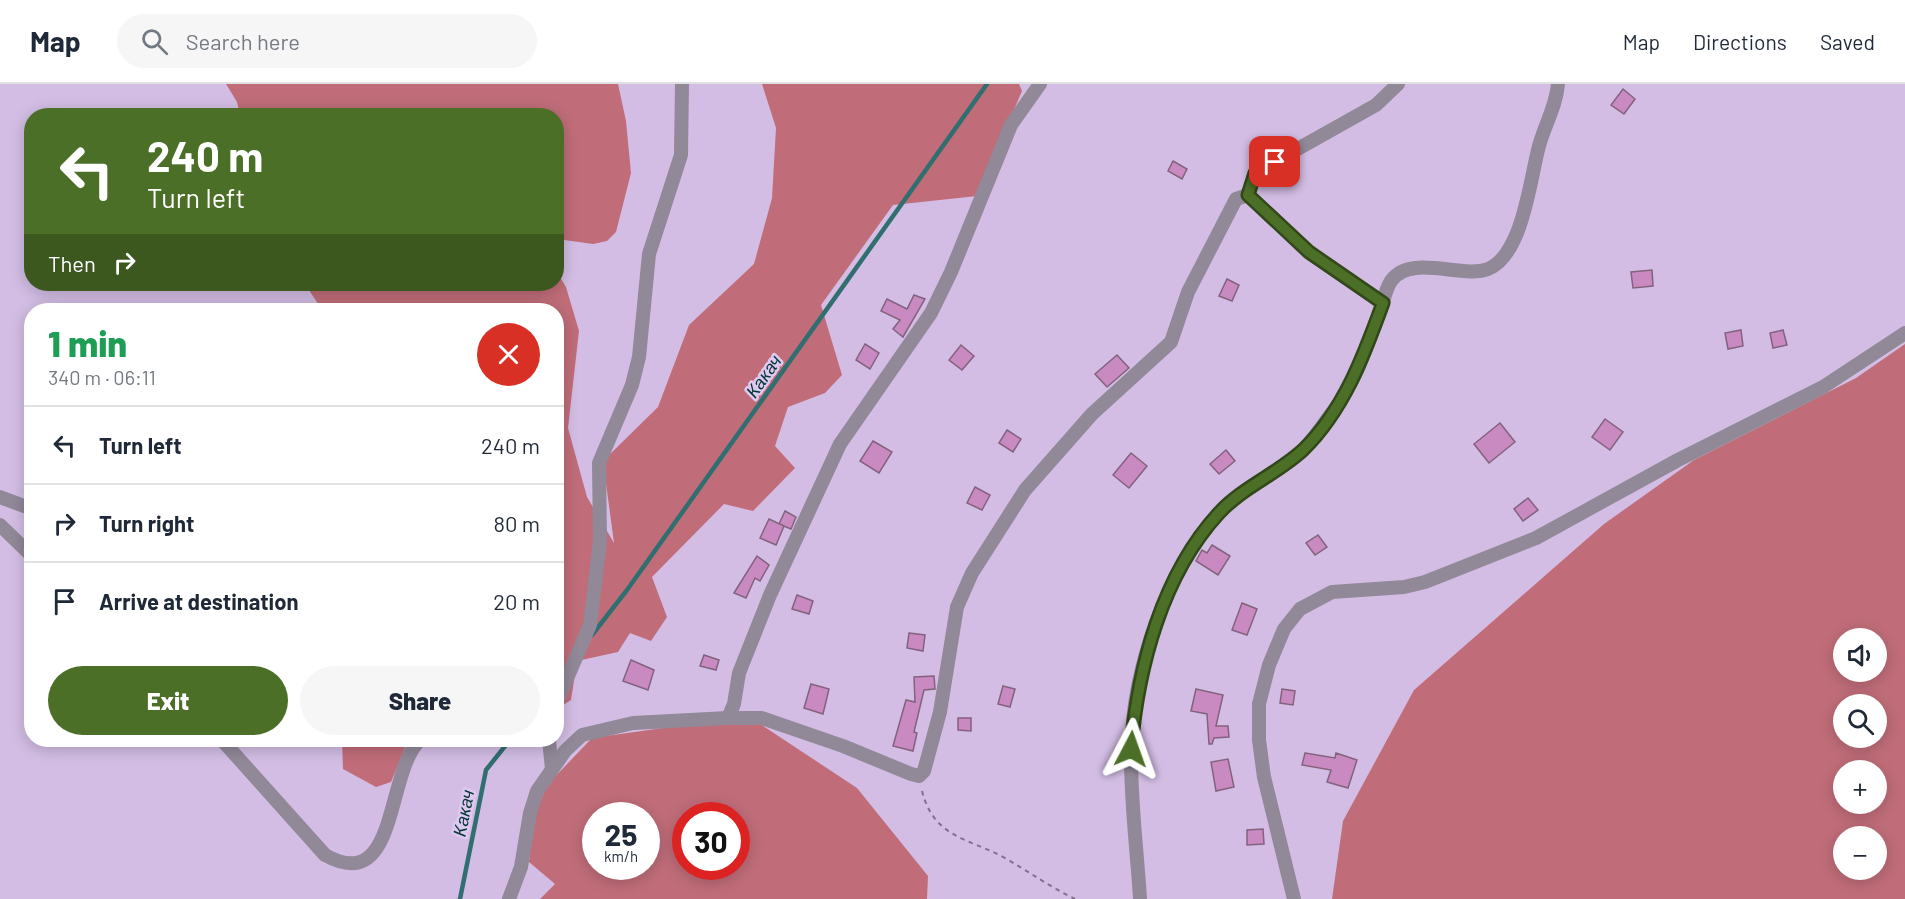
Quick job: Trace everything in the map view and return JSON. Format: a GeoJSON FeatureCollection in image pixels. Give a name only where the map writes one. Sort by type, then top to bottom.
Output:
{"type":"FeatureCollection","features":[{"type":"Feature","properties":{"kind":"street"},"geometry":{"type":"LineString","coordinates":[[564,685],[590,625],[600,541],[599,463],[632,386],[639,357],[649,254],[681,155],[682,84]]}},
{"type":"Feature","properties":{"kind":"street"},"geometry":{"type":"LineString","coordinates":[[728,718],[734,704],[739,673],[770,595],[840,444],[931,313],[951,272],[1011,125],[1040,84]]}},
{"type":"Feature","properties":{"kind":"street"},"geometry":{"type":"LineString","coordinates":[[1248,195],[1255,173],[1376,105],[1398,84]]}},
{"type":"Feature","properties":{"kind":"street"},"geometry":{"type":"LineString","coordinates":[[1140,899],[1131,749],[1134,713],[1145,661],[1162,607],[1184,564],[1219,513],[1302,450],[1337,407],[1362,359],[1391,280],[1406,269],[1486,270],[1499,262],[1514,241],[1540,144],[1557,103],[1558,84]]}},
{"type":"Feature","properties":{"kind":"street"},"geometry":{"type":"LineString","coordinates":[[1248,195],[1309,252],[1383,303]]}},
{"type":"Feature","properties":{"kind":"street"},"geometry":{"type":"LineString","coordinates":[[510,899],[521,867],[530,813],[537,791],[565,752],[589,731],[633,723],[762,718],[919,776],[927,766],[940,712],[957,607],[972,573],[1025,490],[1092,414],[1171,342],[1188,292],[1229,210],[1236,199],[1248,195]]}},
{"type":"Feature","properties":{"kind":"street"},"geometry":{"type":"LineString","coordinates":[[1294,899],[1264,777],[1259,740],[1258,704],[1269,664],[1284,629],[1300,609],[1332,592],[1404,587],[1425,582],[1536,538],[1677,460],[1823,387],[1905,333]]}},
{"type":"Feature","properties":{"kind":"street"},"geometry":{"type":"LineString","coordinates":[[0,497],[24,506]]}},
{"type":"Feature","properties":{"kind":"street"},"geometry":{"type":"LineString","coordinates":[[0,525],[24,548]]}},
{"type":"Feature","properties":{"kind":"street"},"geometry":{"type":"LineString","coordinates":[[228,747],[326,855],[340,862],[355,865],[370,858],[380,845],[402,771],[413,747]]}},
{"type":"Feature","properties":{"kind":"street"},"geometry":{"type":"LineString","coordinates":[[550,747],[552,770]]}},
{"type":"Feature","properties":{"kind":"path"},"geometry":{"type":"LineString","coordinates":[[919,776],[927,809],[957,839],[1002,857],[1046,885],[1076,899]]}},
{"type":"Feature","properties":{"kind":"shaded area"},"geometry":{"type":"Polygon","coordinates":[[[226,84],[618,84],[626,121],[631,173],[616,232],[607,241],[593,244],[564,240],[564,108],[238,108],[226,84]]]}},
{"type":"Feature","properties":{"kind":"shaded area"},"geometry":{"type":"Polygon","coordinates":[[[762,84],[1019,84],[1022,91],[977,196],[893,205],[821,305],[842,375],[825,393],[788,407],[775,446],[795,468],[753,511],[724,504],[652,577],[667,617],[651,641],[630,633],[618,652],[577,661],[571,700],[564,704],[564,303],[317,303],[310,291],[564,291],[564,284],[579,331],[568,428],[587,497],[614,543],[603,461],[658,407],[689,325],[754,264],[772,198],[776,128],[762,84]]]}},
{"type":"Feature","properties":{"kind":"shaded area"},"geometry":{"type":"Polygon","coordinates":[[[1905,344],[1905,899],[1332,899],[1343,821],[1414,690],[1604,524],[1694,460],[1856,378],[1905,344]]]}},
{"type":"Feature","properties":{"kind":"shaded area"},"geometry":{"type":"Polygon","coordinates":[[[748,716],[857,788],[928,876],[927,899],[540,899],[555,884],[529,862],[533,820],[547,785],[592,738],[748,716]]]}},
{"type":"Feature","properties":{"kind":"shaded area"},"geometry":{"type":"Polygon","coordinates":[[[342,747],[405,747],[391,782],[376,787],[343,769],[342,747]]]}},
{"type":"Feature","properties":{"kind":"building"},"geometry":{"type":"Polygon","coordinates":[[[1623,89],[1635,99],[1624,114],[1611,105],[1623,89]]]}},
{"type":"Feature","properties":{"kind":"building"},"geometry":{"type":"Polygon","coordinates":[[[1173,161],[1187,169],[1182,179],[1168,171],[1173,161]]]}},
{"type":"Feature","properties":{"kind":"building"},"geometry":{"type":"Polygon","coordinates":[[[1652,270],[1653,286],[1633,288],[1631,272],[1652,270]]]}},
{"type":"Feature","properties":{"kind":"building"},"geometry":{"type":"Polygon","coordinates":[[[1227,279],[1239,285],[1232,301],[1219,296],[1227,279]]]}},
{"type":"Feature","properties":{"kind":"building"},"geometry":{"type":"Polygon","coordinates":[[[914,295],[925,299],[903,337],[893,329],[900,320],[881,311],[887,299],[907,309],[914,295]]]}},
{"type":"Feature","properties":{"kind":"building"},"geometry":{"type":"Polygon","coordinates":[[[1741,330],[1743,346],[1728,349],[1725,333],[1741,330]]]}},
{"type":"Feature","properties":{"kind":"building"},"geometry":{"type":"Polygon","coordinates":[[[1783,330],[1787,345],[1773,348],[1770,333],[1783,330]]]}},
{"type":"Feature","properties":{"kind":"building"},"geometry":{"type":"Polygon","coordinates":[[[865,344],[879,353],[870,369],[856,360],[865,344]]]}},
{"type":"Feature","properties":{"kind":"building"},"geometry":{"type":"Polygon","coordinates":[[[961,345],[974,356],[962,370],[949,360],[961,345]]]}},
{"type":"Feature","properties":{"kind":"building"},"geometry":{"type":"Polygon","coordinates":[[[1117,355],[1129,368],[1107,387],[1095,374],[1117,355]]]}},
{"type":"Feature","properties":{"kind":"building"},"geometry":{"type":"Polygon","coordinates":[[[1605,419],[1623,432],[1610,450],[1592,437],[1605,419]]]}},
{"type":"Feature","properties":{"kind":"building"},"geometry":{"type":"Polygon","coordinates":[[[1500,423],[1515,442],[1489,463],[1474,444],[1500,423]]]}},
{"type":"Feature","properties":{"kind":"building"},"geometry":{"type":"Polygon","coordinates":[[[1007,430],[1021,439],[1013,452],[999,443],[1007,430]]]}},
{"type":"Feature","properties":{"kind":"building"},"geometry":{"type":"Polygon","coordinates":[[[873,441],[892,452],[879,473],[860,461],[873,441]]]}},
{"type":"Feature","properties":{"kind":"building"},"geometry":{"type":"Polygon","coordinates":[[[1226,450],[1235,461],[1219,474],[1210,464],[1226,450]]]}},
{"type":"Feature","properties":{"kind":"building"},"geometry":{"type":"Polygon","coordinates":[[[1131,453],[1147,466],[1129,488],[1113,475],[1131,453]]]}},
{"type":"Feature","properties":{"kind":"building"},"geometry":{"type":"Polygon","coordinates":[[[975,487],[990,495],[982,510],[967,503],[975,487]]]}},
{"type":"Feature","properties":{"kind":"building"},"geometry":{"type":"Polygon","coordinates":[[[1528,498],[1538,510],[1523,521],[1514,509],[1528,498]]]}},
{"type":"Feature","properties":{"kind":"building"},"geometry":{"type":"Polygon","coordinates":[[[785,511],[796,517],[791,529],[779,524],[785,511]]]}},
{"type":"Feature","properties":{"kind":"building"},"geometry":{"type":"Polygon","coordinates":[[[769,519],[784,526],[776,545],[760,538],[769,519]]]}},
{"type":"Feature","properties":{"kind":"building"},"geometry":{"type":"Polygon","coordinates":[[[1318,535],[1327,547],[1315,555],[1306,543],[1318,535]]]}},
{"type":"Feature","properties":{"kind":"building"},"geometry":{"type":"Polygon","coordinates":[[[1212,545],[1230,556],[1218,575],[1196,561],[1202,550],[1207,553],[1212,545]]]}},
{"type":"Feature","properties":{"kind":"building"},"geometry":{"type":"Polygon","coordinates":[[[757,556],[769,565],[760,581],[755,578],[746,598],[734,593],[757,556]]]}},
{"type":"Feature","properties":{"kind":"building"},"geometry":{"type":"Polygon","coordinates":[[[797,595],[813,601],[809,614],[792,609],[797,595]]]}},
{"type":"Feature","properties":{"kind":"building"},"geometry":{"type":"Polygon","coordinates":[[[1242,603],[1257,609],[1247,635],[1232,630],[1242,603]]]}},
{"type":"Feature","properties":{"kind":"building"},"geometry":{"type":"Polygon","coordinates":[[[909,633],[925,635],[923,651],[907,648],[909,633]]]}},
{"type":"Feature","properties":{"kind":"building"},"geometry":{"type":"Polygon","coordinates":[[[704,655],[719,660],[716,670],[700,666],[704,655]]]}},
{"type":"Feature","properties":{"kind":"building"},"geometry":{"type":"Polygon","coordinates":[[[631,660],[654,670],[648,690],[623,681],[631,660]]]}},
{"type":"Feature","properties":{"kind":"building"},"geometry":{"type":"Polygon","coordinates":[[[934,676],[935,689],[924,690],[914,732],[917,733],[913,751],[893,746],[906,700],[915,702],[914,677],[934,676]]]}},
{"type":"Feature","properties":{"kind":"building"},"geometry":{"type":"Polygon","coordinates":[[[811,684],[829,689],[823,714],[804,708],[811,684]]]}},
{"type":"Feature","properties":{"kind":"building"},"geometry":{"type":"Polygon","coordinates":[[[1003,686],[1015,689],[1010,707],[998,704],[1003,686]]]}},
{"type":"Feature","properties":{"kind":"building"},"geometry":{"type":"Polygon","coordinates":[[[1196,689],[1223,695],[1216,726],[1228,726],[1229,737],[1214,738],[1212,744],[1209,744],[1207,714],[1191,711],[1196,689]]]}},
{"type":"Feature","properties":{"kind":"building"},"geometry":{"type":"Polygon","coordinates":[[[1282,689],[1295,691],[1293,705],[1280,703],[1282,689]]]}},
{"type":"Feature","properties":{"kind":"building"},"geometry":{"type":"Polygon","coordinates":[[[958,718],[971,718],[971,731],[958,730],[958,718]]]}},
{"type":"Feature","properties":{"kind":"building"},"geometry":{"type":"Polygon","coordinates":[[[1305,753],[1335,758],[1336,753],[1357,760],[1348,788],[1327,782],[1331,770],[1302,765],[1305,753]]]}},
{"type":"Feature","properties":{"kind":"building"},"geometry":{"type":"Polygon","coordinates":[[[1228,759],[1234,787],[1216,791],[1211,762],[1228,759]]]}},
{"type":"Feature","properties":{"kind":"building"},"geometry":{"type":"Polygon","coordinates":[[[1263,829],[1264,844],[1247,845],[1247,830],[1263,829]]]}},
{"type":"Feature","properties":{"kind":"waterway","name":"Какач"},"geometry":{"type":"LineString","coordinates":[[592,635],[627,590],[987,84]]}},
{"type":"Feature","properties":{"kind":"waterway","name":"Какач"},"geometry":{"type":"LineString","coordinates":[[460,899],[486,770],[504,747]]}},
{"type":"Feature","properties":{"kind":"route"},"geometry":{"type":"LineString","coordinates":[[1131,749],[1134,713],[1145,661],[1162,607],[1184,564],[1219,513],[1302,450],[1337,407],[1362,359],[1383,303],[1309,252],[1248,195],[1255,173],[1275,162]]}}]}
